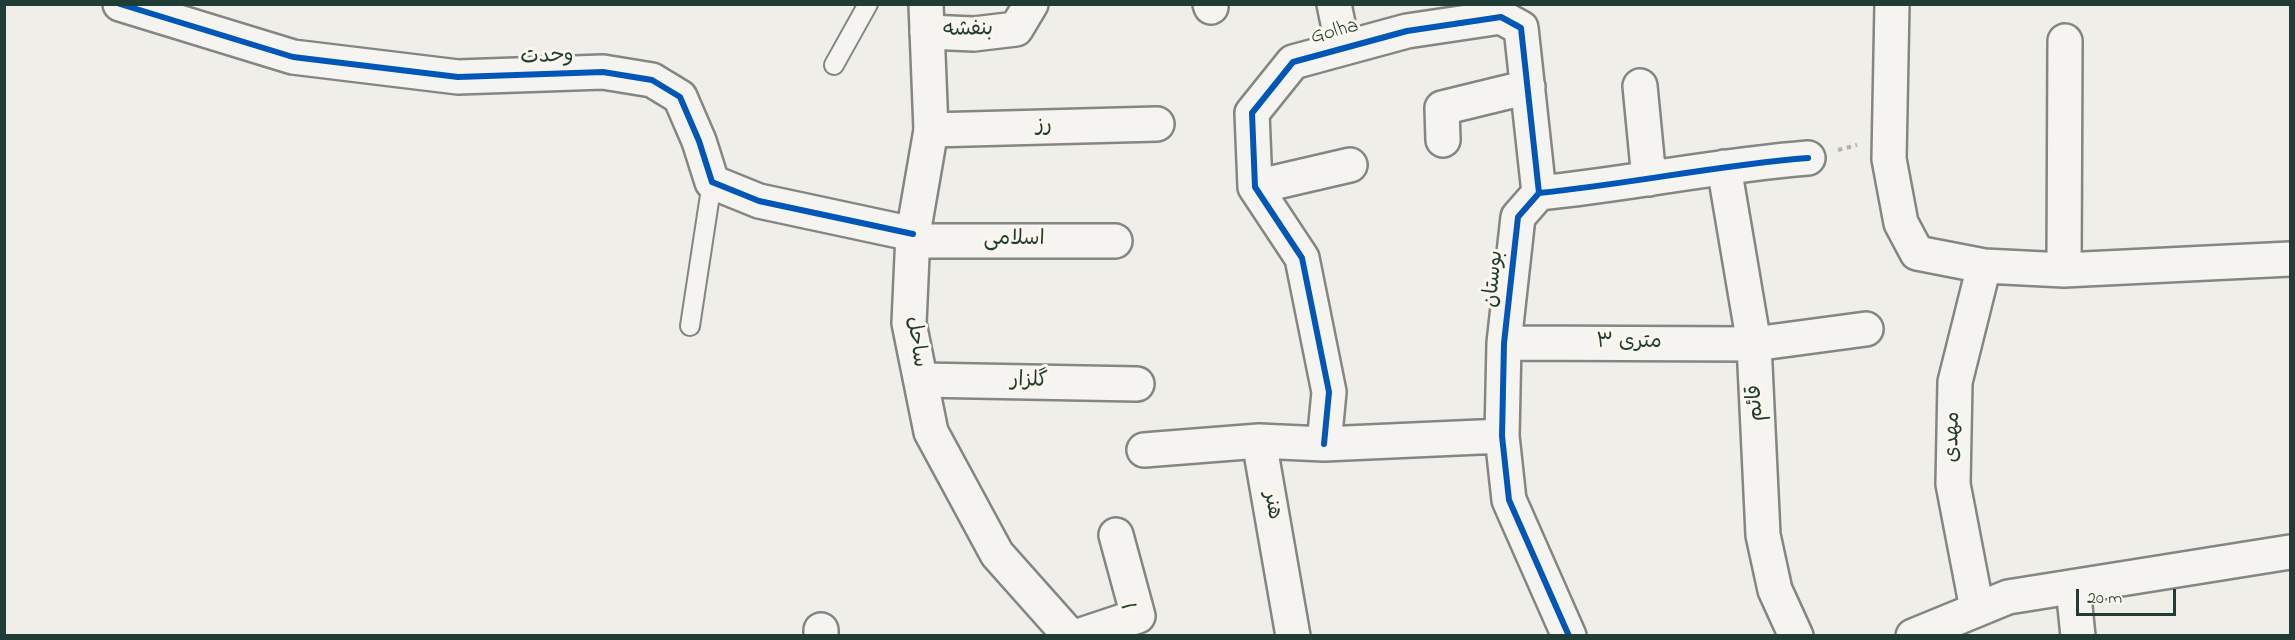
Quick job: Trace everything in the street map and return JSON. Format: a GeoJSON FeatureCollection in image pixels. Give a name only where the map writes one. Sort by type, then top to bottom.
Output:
{"type":"FeatureCollection","features":[{"type":"Feature","properties":{"kind":"street","name":"وحدت"},"geometry":{"type":"LineString","coordinates":[[120,4],[292,57],[458,77],[603,72],[652,80],[680,97],[699,141],[712,182]]}},
{"type":"Feature","properties":{"kind":"street","name":"بنفشه"},"geometry":{"type":"LineString","coordinates":[[927,18],[974,34],[1016,29],[1031,4]]}},
{"type":"Feature","properties":{"kind":"street"},"geometry":{"type":"LineString","coordinates":[[1334,4],[1343,48]]}},
{"type":"Feature","properties":{"kind":"street"},"geometry":{"type":"LineString","coordinates":[[1892,4],[1889,159],[1901,223],[1917,253],[1984,266],[2064,270],[2290,259]]}},
{"type":"Feature","properties":{"kind":"street","name":"Golha"},"geometry":{"type":"LineString","coordinates":[[1324,444],[1329,392],[1302,258],[1256,187],[1252,113],[1293,62],[1407,31],[1501,17],[1521,28],[1539,193]]}},
{"type":"Feature","properties":{"kind":"street","name":"ساحل"},"geometry":{"type":"LineString","coordinates":[[927,18],[931,130],[913,237],[909,323],[931,432],[997,554],[1070,636]]}},
{"type":"Feature","properties":{"kind":"street"},"geometry":{"type":"LineString","coordinates":[[2064,270],[2066,41]]}},
{"type":"Feature","properties":{"kind":"street"},"geometry":{"type":"LineString","coordinates":[[1640,86],[1649,178]]}},
{"type":"Feature","properties":{"kind":"street"},"geometry":{"type":"LineString","coordinates":[[1443,140],[1442,108],[1528,87]]}},
{"type":"Feature","properties":{"kind":"street","name":"رز"},"geometry":{"type":"LineString","coordinates":[[931,130],[1157,124]]}},
{"type":"Feature","properties":{"kind":"street"},"geometry":{"type":"LineString","coordinates":[[1539,193],[1724,167],[1808,158]]}},
{"type":"Feature","properties":{"kind":"street"},"geometry":{"type":"LineString","coordinates":[[1256,187],[1350,165]]}},
{"type":"Feature","properties":{"kind":"street","name":"قائم"},"geometry":{"type":"LineString","coordinates":[[1724,167],[1754,344],[1763,535],[1776,590],[1796,636]]}},
{"type":"Feature","properties":{"kind":"street"},"geometry":{"type":"LineString","coordinates":[[712,182],[759,201],[913,237]]}},
{"type":"Feature","properties":{"kind":"street","name":"بوستان"},"geometry":{"type":"LineString","coordinates":[[1539,193],[1518,217],[1504,343],[1502,436],[1509,500],[1569,636]]}},
{"type":"Feature","properties":{"kind":"street","name":"اسلامی"},"geometry":{"type":"LineString","coordinates":[[913,237],[1115,241]]}},
{"type":"Feature","properties":{"kind":"street","name":"مهدی"},"geometry":{"type":"LineString","coordinates":[[1977,609],[1953,484],[1953,472],[1955,382],[1984,266]]}},
{"type":"Feature","properties":{"kind":"street","name":"۳ متری"},"geometry":{"type":"LineString","coordinates":[[1504,343],[1754,344],[1866,329]]}},
{"type":"Feature","properties":{"kind":"street","name":"گلزار"},"geometry":{"type":"LineString","coordinates":[[921,380],[1137,384]]}},
{"type":"Feature","properties":{"kind":"street"},"geometry":{"type":"LineString","coordinates":[[1144,450],[1260,441],[1324,444],[1502,436]]}},
{"type":"Feature","properties":{"kind":"street","name":"هنر"},"geometry":{"type":"LineString","coordinates":[[1260,441],[1293,636]]}},
{"type":"Feature","properties":{"kind":"street","name":"۱"},"geometry":{"type":"LineString","coordinates":[[1078,636],[1138,616],[1116,535]]}},
{"type":"Feature","properties":{"kind":"street"},"geometry":{"type":"LineString","coordinates":[[1913,636],[2008,597],[2290,552]]}},
{"type":"Feature","properties":{"kind":"street"},"geometry":{"type":"LineString","coordinates":[[2073,587],[2078,636]]}},
{"type":"Feature","properties":{"kind":"lane"},"geometry":{"type":"LineString","coordinates":[[834,65],[868,4]]}},
{"type":"Feature","properties":{"kind":"lane"},"geometry":{"type":"LineString","coordinates":[[690,326],[712,182]]}},
{"type":"Feature","properties":{"kind":"path"},"geometry":{"type":"LineString","coordinates":[[1808,158],[1890,137]]}},
{"type":"Feature","properties":{"kind":"cycle path"},"geometry":{"type":"LineString","coordinates":[[120,4],[293,57],[458,77],[603,72],[652,80],[680,97],[699,141],[712,182],[759,201],[913,234]]}},
{"type":"Feature","properties":{"kind":"cycle path"},"geometry":{"type":"LineString","coordinates":[[1324,444],[1329,392],[1302,258],[1255,187],[1252,113],[1293,62],[1407,31],[1501,17],[1521,28],[1539,193]]}},
{"type":"Feature","properties":{"kind":"cycle path"},"geometry":{"type":"LineString","coordinates":[[1569,636],[1509,500],[1502,436],[1504,343],[1518,217],[1539,193],[1808,158]]}}]}
